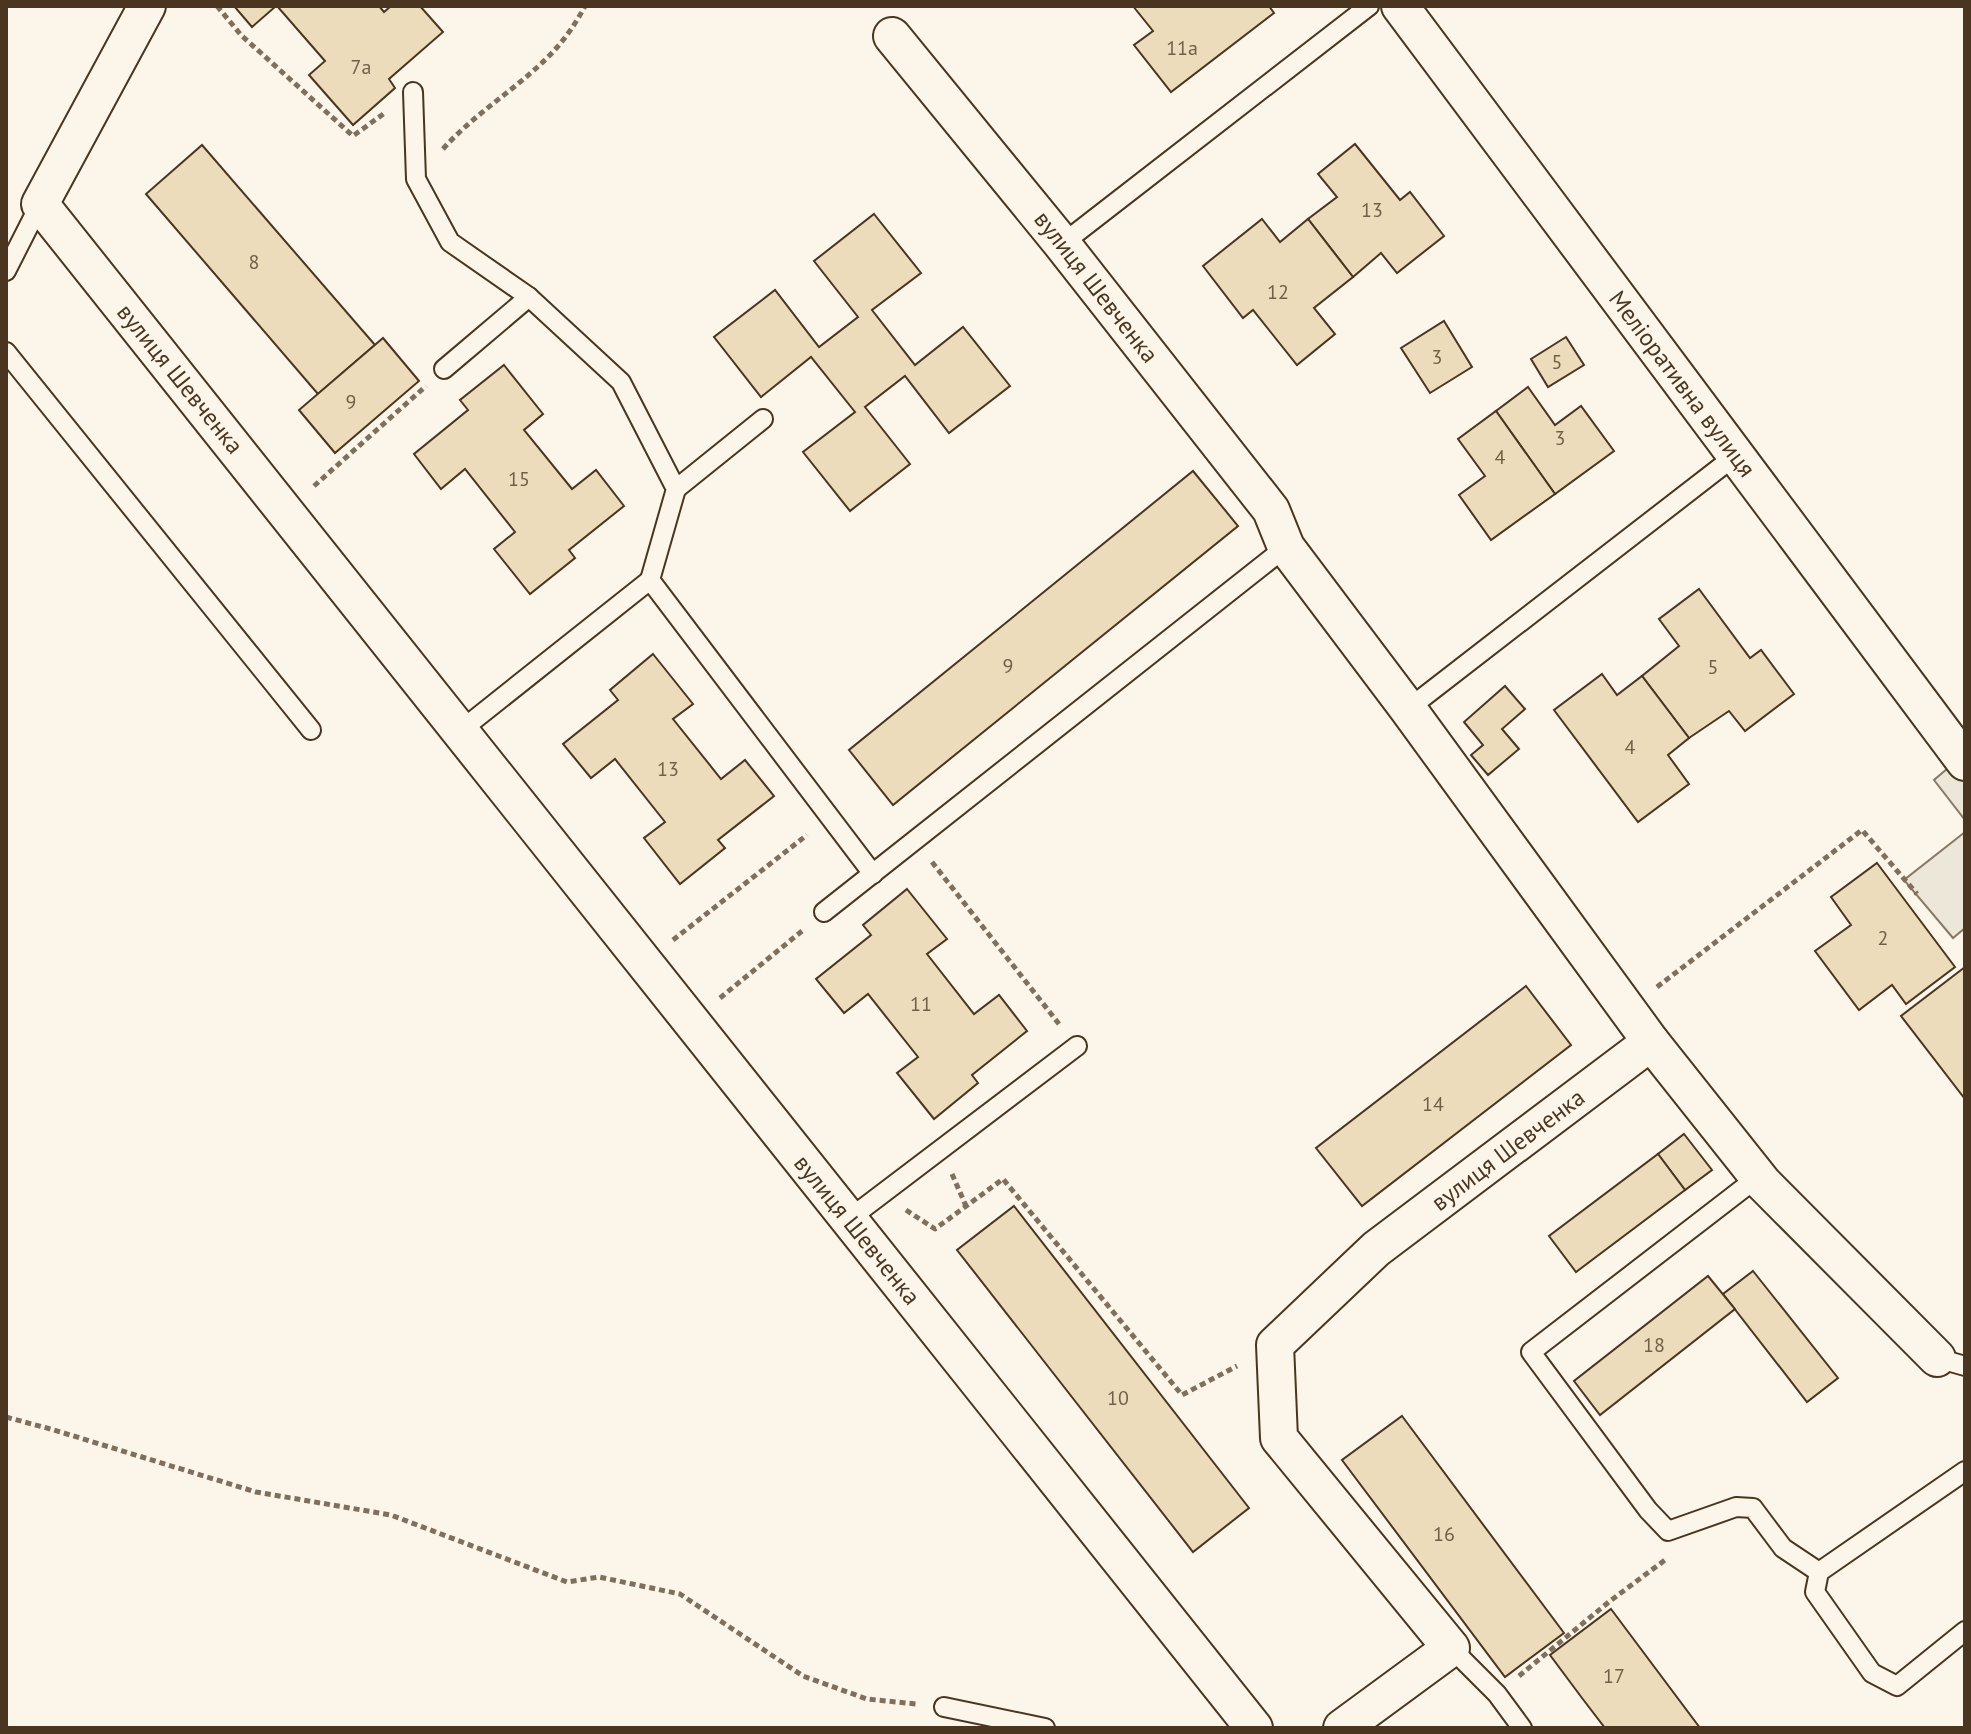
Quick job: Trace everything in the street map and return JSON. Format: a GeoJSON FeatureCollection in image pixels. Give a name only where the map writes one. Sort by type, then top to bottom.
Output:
{"type":"FeatureCollection","features":[{"type":"Feature","properties":{"kind":"street"},"geometry":{"type":"LineString","coordinates":[[40,204],[147,6]]}},
{"type":"Feature","properties":{"kind":"street","name":"Меліоративна вулиця"},"geometry":{"type":"LineString","coordinates":[[1400,6],[1965,762]]}},
{"type":"Feature","properties":{"kind":"street","name":"вулиця Шевченка"},"geometry":{"type":"LineString","coordinates":[[892,36],[1062,244],[1271,510],[1286,547],[1651,1042],[1758,1177],[1951,1362]]}},
{"type":"Feature","properties":{"kind":"street","name":"вулиця Шевченка"},"geometry":{"type":"LineString","coordinates":[[40,204],[1254,1728]]}},
{"type":"Feature","properties":{"kind":"street","name":"вулиця Шевченка"},"geometry":{"type":"LineString","coordinates":[[1451,1648],[1279,1438],[1275,1345],[1376,1249],[1651,1042]]}},
{"type":"Feature","properties":{"kind":"street"},"geometry":{"type":"LineString","coordinates":[[1342,1728],[1451,1648]]}},
{"type":"Feature","properties":{"kind":"lane"},"geometry":{"type":"LineString","coordinates":[[1062,244],[1369,6]]}},
{"type":"Feature","properties":{"kind":"lane"},"geometry":{"type":"LineString","coordinates":[[413,92],[416,179],[450,242],[529,297],[621,382],[676,489]]}},
{"type":"Feature","properties":{"kind":"lane"},"geometry":{"type":"LineString","coordinates":[[6,271],[40,204]]}},
{"type":"Feature","properties":{"kind":"lane"},"geometry":{"type":"LineString","coordinates":[[444,369],[529,297]]}},
{"type":"Feature","properties":{"kind":"lane"},"geometry":{"type":"LineString","coordinates":[[6,352],[311,730]]}},
{"type":"Feature","properties":{"kind":"lane"},"geometry":{"type":"LineString","coordinates":[[460,731],[650,580],[676,489],[763,419]]}},
{"type":"Feature","properties":{"kind":"lane"},"geometry":{"type":"LineString","coordinates":[[1408,709],[1735,456]]}},
{"type":"Feature","properties":{"kind":"lane"},"geometry":{"type":"LineString","coordinates":[[824,912],[1286,547]]}},
{"type":"Feature","properties":{"kind":"lane"},"geometry":{"type":"LineString","coordinates":[[650,580],[873,874]]}},
{"type":"Feature","properties":{"kind":"lane"},"geometry":{"type":"LineString","coordinates":[[849,1219],[1077,1046]]}},
{"type":"Feature","properties":{"kind":"lane"},"geometry":{"type":"LineString","coordinates":[[1758,1177],[1531,1352],[1648,1510],[1668,1531],[1736,1507],[1753,1508],[1783,1548],[1819,1572]]}},
{"type":"Feature","properties":{"kind":"lane"},"geometry":{"type":"LineString","coordinates":[[1965,1471],[1819,1572],[1815,1592],[1872,1673],[1897,1686],[1965,1631]]}},
{"type":"Feature","properties":{"kind":"lane"},"geometry":{"type":"LineString","coordinates":[[1451,1648],[1497,1694],[1522,1728]]}},
{"type":"Feature","properties":{"kind":"lane"},"geometry":{"type":"LineString","coordinates":[[944,1707],[1045,1728]]}},
{"type":"Feature","properties":{"kind":"path"},"geometry":{"type":"LineString","coordinates":[[217,6],[241,35],[353,136],[413,92]]}},
{"type":"Feature","properties":{"kind":"path"},"geometry":{"type":"LineString","coordinates":[[416,179],[459,131],[547,58],[571,31],[585,6]]}},
{"type":"Feature","properties":{"kind":"path"},"geometry":{"type":"LineString","coordinates":[[286,512],[444,369]]}},
{"type":"Feature","properties":{"kind":"path"},"geometry":{"type":"LineString","coordinates":[[644,962],[830,817]]}},
{"type":"Feature","properties":{"kind":"path"},"geometry":{"type":"LineString","coordinates":[[1628,1009],[1862,830],[1917,894]]}},
{"type":"Feature","properties":{"kind":"path"},"geometry":{"type":"LineString","coordinates":[[915,840],[1077,1046]]}},
{"type":"Feature","properties":{"kind":"path"},"geometry":{"type":"LineString","coordinates":[[691,1021],[824,912]]}},
{"type":"Feature","properties":{"kind":"path"},"geometry":{"type":"LineString","coordinates":[[882,1194],[935,1229],[1003,1179],[1182,1395],[1202,1385]]}},
{"type":"Feature","properties":{"kind":"path"},"geometry":{"type":"LineString","coordinates":[[6,1417],[256,1492],[391,1515],[567,1582],[599,1577],[680,1594],[803,1676],[867,1699],[944,1707]]}},
{"type":"Feature","properties":{"kind":"path"},"geometry":{"type":"LineString","coordinates":[[1497,1694],[1610,1601],[1673,1554]]}},
{"type":"Feature","properties":{"kind":"shaded area"},"geometry":{"type":"Polygon","coordinates":[[[1961,757],[1965,762],[1965,820],[1934,780],[1961,757]]]}},
{"type":"Feature","properties":{"kind":"shaded area"},"geometry":{"type":"Polygon","coordinates":[[[1965,832],[1965,928],[1953,938],[1904,880],[1965,832]]]}},
{"type":"Feature","properties":{"kind":"building"},"geometry":{"type":"Polygon","coordinates":[[[234,6],[276,6],[252,27],[234,6]]]}},
{"type":"Feature","properties":{"kind":"building"},"geometry":{"type":"Polygon","coordinates":[[[277,6],[379,6],[384,12],[391,6],[420,6],[443,32],[389,79],[395,88],[353,125],[309,75],[325,61],[277,6]]]}},
{"type":"Feature","properties":{"kind":"building"},"geometry":{"type":"Polygon","coordinates":[[[1133,6],[1269,6],[1274,13],[1171,92],[1134,45],[1153,31],[1133,6]]]}},
{"type":"Feature","properties":{"kind":"building"},"geometry":{"type":"Polygon","coordinates":[[[1355,144],[1400,200],[1410,192],[1444,236],[1397,273],[1381,253],[1353,277],[1308,219],[1337,197],[1318,174],[1355,144]]]}},
{"type":"Feature","properties":{"kind":"building"},"geometry":{"type":"Polygon","coordinates":[[[202,145],[375,345],[318,394],[146,194],[202,145]]]}},
{"type":"Feature","properties":{"kind":"building"},"geometry":{"type":"Polygon","coordinates":[[[874,214],[921,273],[872,310],[915,365],[963,327],[1010,386],[949,433],[905,376],[865,407],[910,464],[850,511],[803,452],[855,412],[811,357],[761,397],[714,337],[775,290],[819,347],[858,317],[814,261],[874,214]]]}},
{"type":"Feature","properties":{"kind":"building"},"geometry":{"type":"Polygon","coordinates":[[[1262,219],[1280,242],[1308,219],[1353,277],[1314,308],[1335,334],[1297,365],[1253,310],[1243,318],[1203,266],[1262,219]]]}},
{"type":"Feature","properties":{"kind":"building"},"geometry":{"type":"Polygon","coordinates":[[[1444,321],[1472,367],[1430,393],[1401,348],[1444,321]]]}},
{"type":"Feature","properties":{"kind":"building"},"geometry":{"type":"Polygon","coordinates":[[[1566,337],[1584,365],[1548,387],[1531,359],[1566,337]]]}},
{"type":"Feature","properties":{"kind":"building"},"geometry":{"type":"Polygon","coordinates":[[[383,338],[419,381],[335,453],[299,410],[383,338]]]}},
{"type":"Feature","properties":{"kind":"building"},"geometry":{"type":"Polygon","coordinates":[[[504,365],[543,414],[524,430],[572,489],[596,470],[624,506],[569,550],[575,558],[530,594],[494,549],[515,532],[465,469],[441,489],[414,454],[468,410],[460,400],[504,365]]]}},
{"type":"Feature","properties":{"kind":"building"},"geometry":{"type":"Polygon","coordinates":[[[1528,387],[1555,425],[1581,406],[1614,451],[1555,494],[1496,411],[1528,387]]]}},
{"type":"Feature","properties":{"kind":"building"},"geometry":{"type":"Polygon","coordinates":[[[1496,411],[1555,494],[1491,540],[1459,495],[1485,476],[1458,439],[1496,411]]]}},
{"type":"Feature","properties":{"kind":"building"},"geometry":{"type":"Polygon","coordinates":[[[1193,471],[1238,526],[893,805],[849,750],[1193,471]]]}},
{"type":"Feature","properties":{"kind":"building"},"geometry":{"type":"Polygon","coordinates":[[[1699,589],[1750,658],[1761,650],[1794,694],[1745,731],[1729,711],[1689,738],[1642,676],[1679,646],[1659,619],[1699,589]]]}},
{"type":"Feature","properties":{"kind":"building"},"geometry":{"type":"Polygon","coordinates":[[[653,654],[693,704],[673,719],[721,779],[745,760],[774,796],[718,840],[725,848],[680,884],[644,838],[665,822],[615,759],[591,778],[563,744],[618,700],[610,690],[653,654]]]}},
{"type":"Feature","properties":{"kind":"building"},"geometry":{"type":"Polygon","coordinates":[[[1602,674],[1617,695],[1642,676],[1689,738],[1668,755],[1689,784],[1638,822],[1554,710],[1602,674]]]}},
{"type":"Feature","properties":{"kind":"building"},"geometry":{"type":"Polygon","coordinates":[[[1505,686],[1525,709],[1502,729],[1519,749],[1488,775],[1471,755],[1483,745],[1464,722],[1505,686]]]}},
{"type":"Feature","properties":{"kind":"building"},"geometry":{"type":"Polygon","coordinates":[[[1877,863],[1955,967],[1906,1004],[1892,985],[1859,1010],[1815,951],[1851,925],[1831,897],[1877,863]]]}},
{"type":"Feature","properties":{"kind":"building"},"geometry":{"type":"Polygon","coordinates":[[[907,889],[947,939],[927,954],[974,1014],[999,995],[1027,1031],[972,1075],[978,1083],[934,1119],[897,1073],[918,1057],[868,994],[844,1013],[816,979],[871,935],[863,925],[907,889]]]}},
{"type":"Feature","properties":{"kind":"building"},"geometry":{"type":"Polygon","coordinates":[[[1965,967],[1965,1099],[1901,1016],[1965,967]]]}},
{"type":"Feature","properties":{"kind":"building"},"geometry":{"type":"Polygon","coordinates":[[[1526,986],[1571,1045],[1362,1206],[1316,1148],[1526,986]]]}},
{"type":"Feature","properties":{"kind":"building"},"geometry":{"type":"Polygon","coordinates":[[[1684,1134],[1712,1170],[1685,1190],[1658,1154],[1684,1134]]]}},
{"type":"Feature","properties":{"kind":"building"},"geometry":{"type":"Polygon","coordinates":[[[1658,1154],[1685,1190],[1576,1272],[1549,1236],[1658,1154]]]}},
{"type":"Feature","properties":{"kind":"building"},"geometry":{"type":"Polygon","coordinates":[[[1014,1206],[1249,1508],[1193,1552],[957,1250],[1014,1206]]]}},
{"type":"Feature","properties":{"kind":"building"},"geometry":{"type":"Polygon","coordinates":[[[1753,1271],[1838,1378],[1807,1402],[1723,1294],[1753,1271]]]}},
{"type":"Feature","properties":{"kind":"building"},"geometry":{"type":"Polygon","coordinates":[[[1708,1276],[1735,1309],[1600,1415],[1574,1381],[1708,1276]]]}},
{"type":"Feature","properties":{"kind":"building"},"geometry":{"type":"Polygon","coordinates":[[[1402,1416],[1564,1633],[1505,1677],[1342,1460],[1402,1416]]]}},
{"type":"Feature","properties":{"kind":"building"},"geometry":{"type":"Polygon","coordinates":[[[1611,1609],[1700,1728],[1605,1728],[1582,1698],[1550,1655],[1611,1609]]]}}]}
